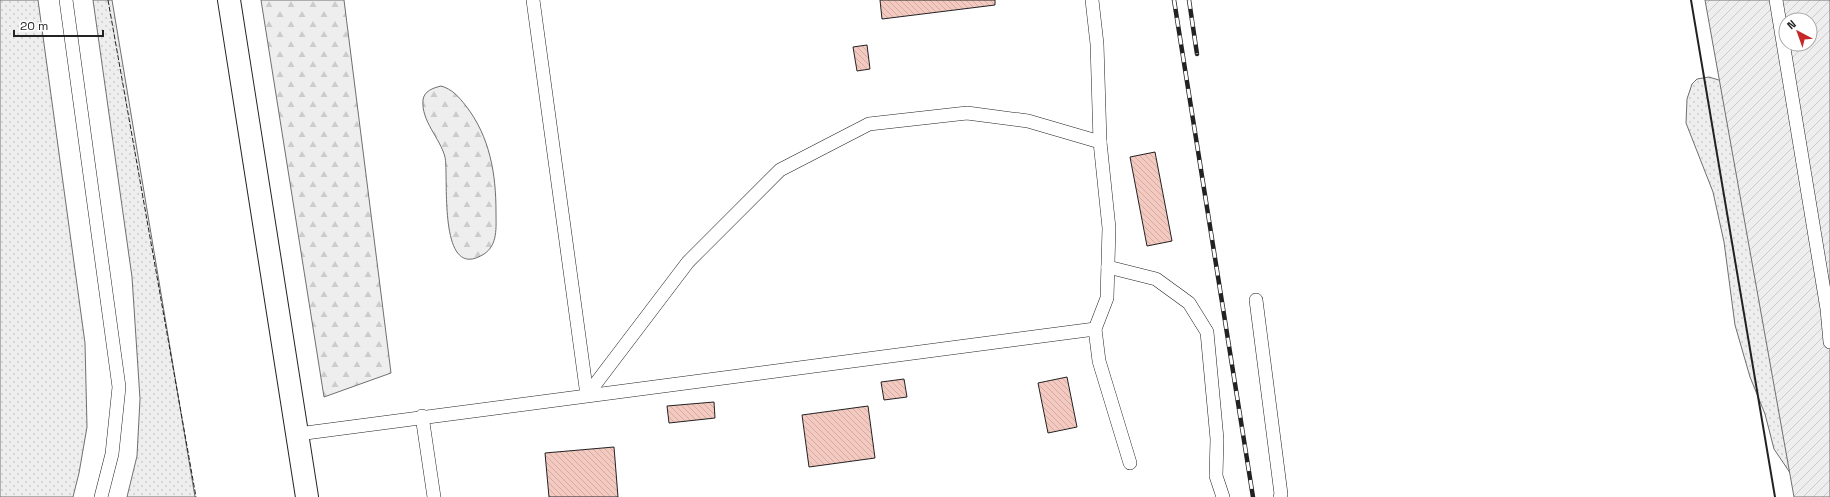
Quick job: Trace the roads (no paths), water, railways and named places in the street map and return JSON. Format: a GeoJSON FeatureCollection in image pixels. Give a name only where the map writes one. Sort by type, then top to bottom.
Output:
{"type":"FeatureCollection","features":[{"type":"Feature","properties":{"kind":"street"},"geometry":{"type":"LineString","coordinates":[[229,0],[307,497]]}},
{"type":"Feature","properties":{"kind":"lane"},"geometry":{"type":"LineString","coordinates":[[66,0],[119,387],[112,454],[101,497]]}},
{"type":"Feature","properties":{"kind":"lane"},"geometry":{"type":"LineString","coordinates":[[533,0],[587,395]]}},
{"type":"Feature","properties":{"kind":"lane"},"geometry":{"type":"LineString","coordinates":[[1092,0],[1097,44],[1100,142],[1109,228],[1107,298],[1095,329],[1099,361],[1130,463]]}},
{"type":"Feature","properties":{"kind":"lane"},"geometry":{"type":"LineString","coordinates":[[1776,0],[1827,310],[1830,342]]}},
{"type":"Feature","properties":{"kind":"lane"},"geometry":{"type":"LineString","coordinates":[[587,395],[688,262],[780,170],[869,124],[967,113],[1028,121],[1100,142]]}},
{"type":"Feature","properties":{"kind":"lane"},"geometry":{"type":"LineString","coordinates":[[1108,267],[1156,279],[1189,304],[1207,332],[1217,439],[1216,476],[1223,497]]}},
{"type":"Feature","properties":{"kind":"lane"},"geometry":{"type":"LineString","coordinates":[[1256,300],[1281,494],[1280,497]]}},
{"type":"Feature","properties":{"kind":"lane"},"geometry":{"type":"LineString","coordinates":[[298,434],[422,416],[1095,329]]}},
{"type":"Feature","properties":{"kind":"lane"},"geometry":{"type":"LineString","coordinates":[[422,416],[434,497]]}},
{"type":"Feature","properties":{"kind":"railway"},"geometry":{"type":"LineString","coordinates":[[1174,0],[1253,497]]}},
{"type":"Feature","properties":{"kind":"railway"},"geometry":{"type":"LineString","coordinates":[[1189,0],[1197,54]]}}]}
